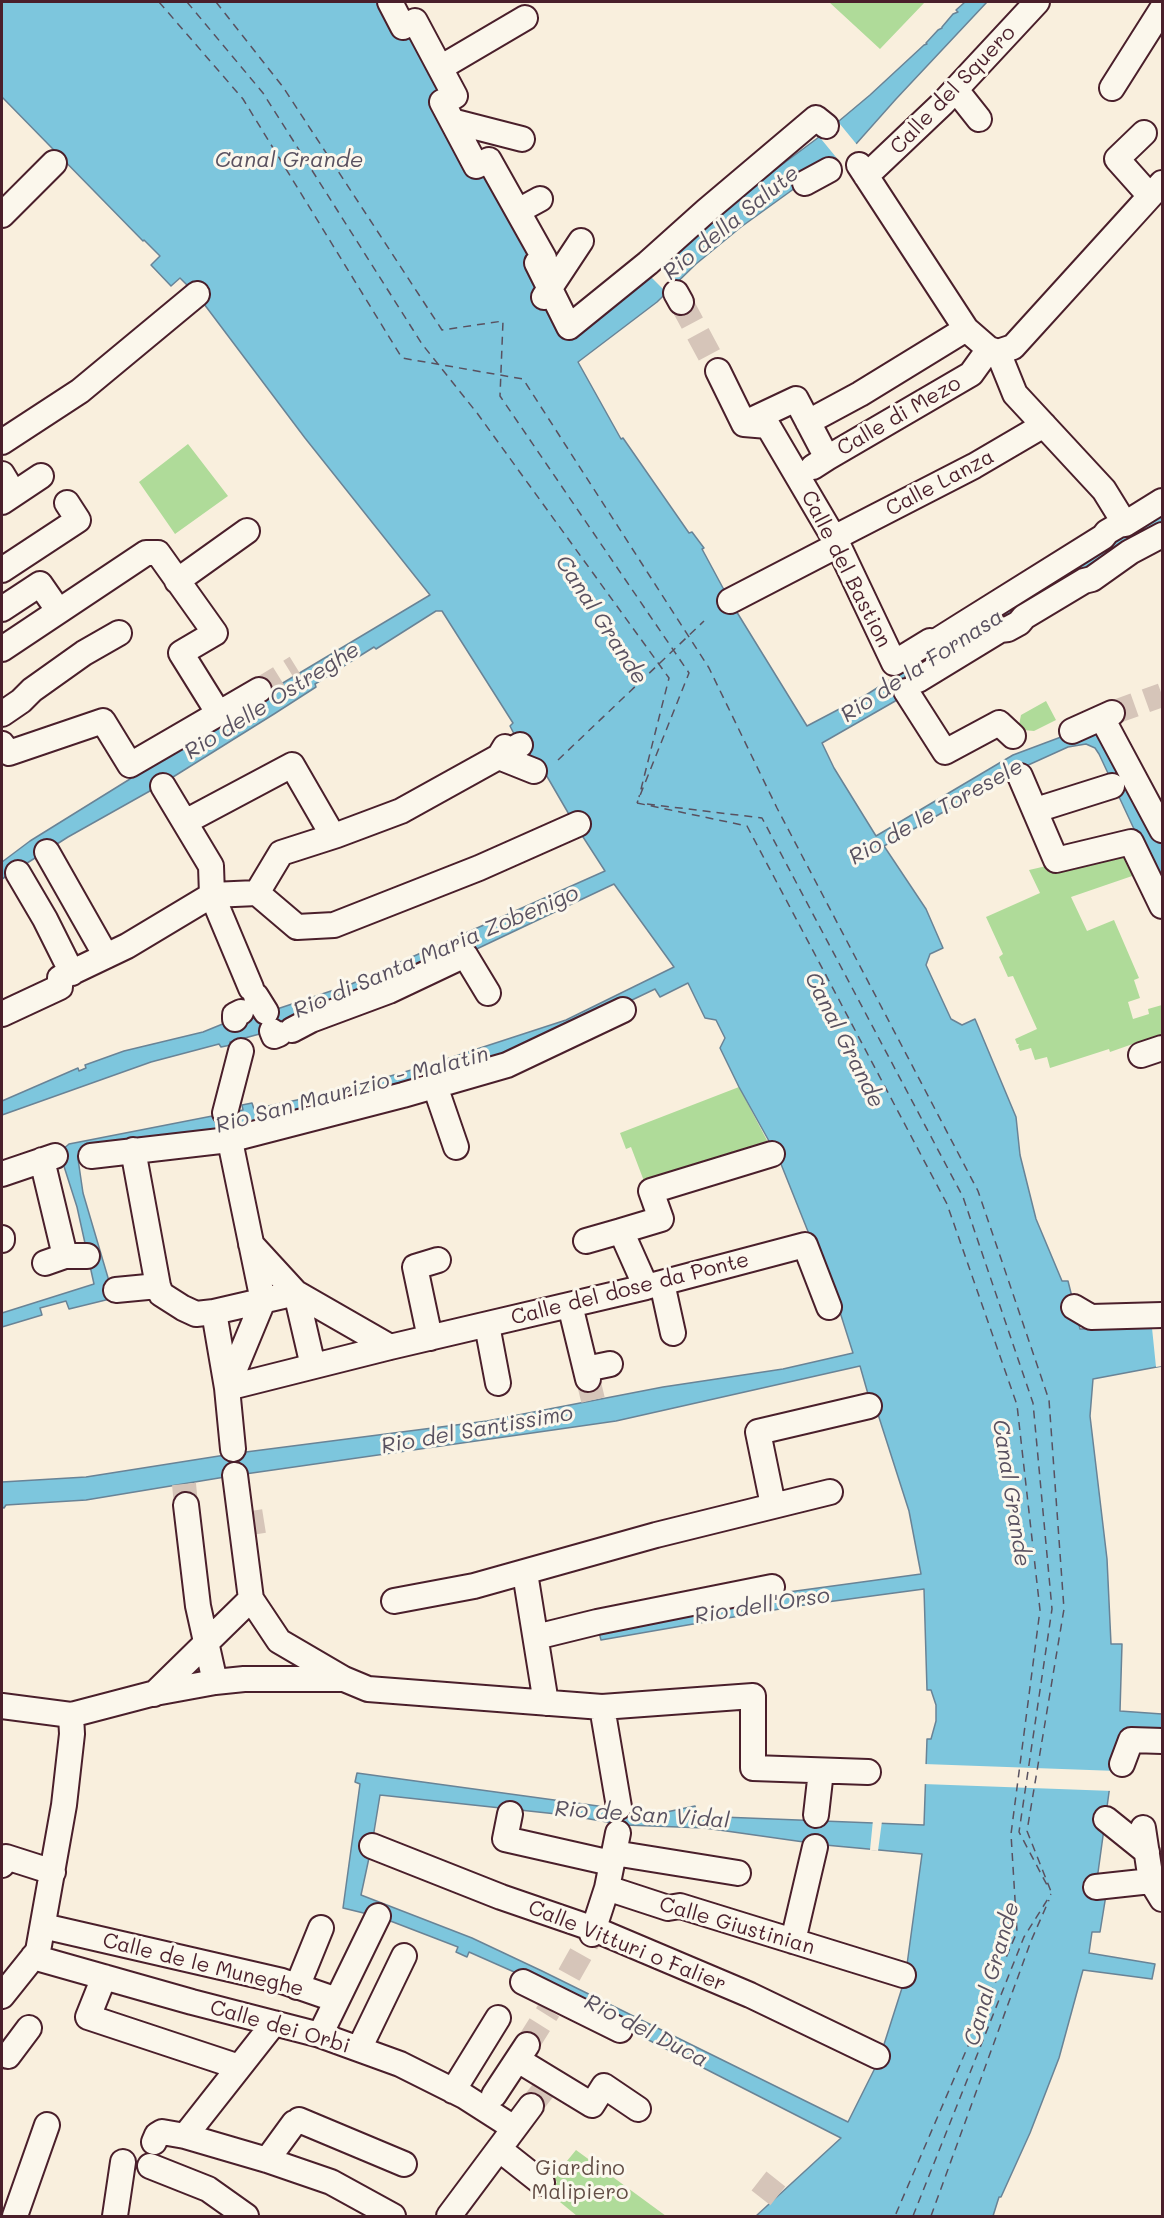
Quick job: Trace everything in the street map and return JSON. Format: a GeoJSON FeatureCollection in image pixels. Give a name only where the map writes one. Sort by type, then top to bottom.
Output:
{"type":"FeatureCollection","features":[{"type":"Feature","properties":{"kind":"street"},"geometry":{"type":"LineString","coordinates":[[390,2],[403,27],[414,21],[440,68],[455,96],[442,102],[476,166],[489,160],[518,211],[544,258],[537,263],[547,293],[569,327],[708,214],[816,118],[826,126]]}},
{"type":"Feature","properties":{"kind":"street","name":"Calle del Squero"},"geometry":{"type":"LineString","coordinates":[[805,183],[849,166],[956,90],[1037,2]]}},
{"type":"Feature","properties":{"kind":"street"},"geometry":{"type":"LineString","coordinates":[[1112,88],[1162,9]]}},
{"type":"Feature","properties":{"kind":"street"},"geometry":{"type":"LineString","coordinates":[[440,68],[525,18]]}},
{"type":"Feature","properties":{"kind":"street"},"geometry":{"type":"LineString","coordinates":[[956,90],[979,119]]}},
{"type":"Feature","properties":{"kind":"street"},"geometry":{"type":"LineString","coordinates":[[452,121],[522,139]]}},
{"type":"Feature","properties":{"kind":"street"},"geometry":{"type":"LineString","coordinates":[[1000,350],[1156,190],[1117,159],[1144,133]]}},
{"type":"Feature","properties":{"kind":"street"},"geometry":{"type":"LineString","coordinates":[[2,215],[54,163]]}},
{"type":"Feature","properties":{"kind":"street"},"geometry":{"type":"LineString","coordinates":[[849,166],[966,329],[1000,350],[1015,394],[1104,490],[1125,524],[1162,501]]}},
{"type":"Feature","properties":{"kind":"street"},"geometry":{"type":"LineString","coordinates":[[518,211],[540,199]]}},
{"type":"Feature","properties":{"kind":"street"},"geometry":{"type":"LineString","coordinates":[[547,293],[581,241]]}},
{"type":"Feature","properties":{"kind":"street"},"geometry":{"type":"LineString","coordinates":[[5,432],[80,391],[196,294]]}},
{"type":"Feature","properties":{"kind":"street"},"geometry":{"type":"LineString","coordinates":[[808,422],[860,394],[966,329]]}},
{"type":"Feature","properties":{"kind":"street","name":"Calle di Mezo"},"geometry":{"type":"LineString","coordinates":[[798,476],[971,374],[1000,350]]}},
{"type":"Feature","properties":{"kind":"street"},"geometry":{"type":"LineString","coordinates":[[718,371],[744,423],[796,399],[827,458]]}},
{"type":"Feature","properties":{"kind":"street","name":"Calle del Bastion"},"geometry":{"type":"LineString","coordinates":[[744,423],[768,426],[836,542],[894,663],[996,604],[1103,537],[1113,528],[1125,524]]}},
{"type":"Feature","properties":{"kind":"street","name":"Calle Lanza"},"geometry":{"type":"LineString","coordinates":[[730,601],[974,466],[1044,424]]}},
{"type":"Feature","properties":{"kind":"street"},"geometry":{"type":"LineString","coordinates":[[6,490],[41,476]]}},
{"type":"Feature","properties":{"kind":"street"},"geometry":{"type":"LineString","coordinates":[[2,570],[78,520],[66,502]]}},
{"type":"Feature","properties":{"kind":"street"},"geometry":{"type":"LineString","coordinates":[[177,581],[247,531]]}},
{"type":"Feature","properties":{"kind":"street"},"geometry":{"type":"LineString","coordinates":[[1013,736],[999,723],[945,752],[912,686],[1000,630],[1018,624],[1024,617],[1084,581],[1092,579],[1130,552],[1162,535]]}},
{"type":"Feature","properties":{"kind":"street"},"geometry":{"type":"LineString","coordinates":[[2,649],[146,553],[158,553],[215,633],[181,653],[219,714]]}},
{"type":"Feature","properties":{"kind":"street"},"geometry":{"type":"LineString","coordinates":[[2,609],[40,584],[58,610]]}},
{"type":"Feature","properties":{"kind":"street"},"geometry":{"type":"LineString","coordinates":[[2,714],[75,659],[118,633]]}},
{"type":"Feature","properties":{"kind":"street"},"geometry":{"type":"LineString","coordinates":[[5,748],[103,721],[130,765],[259,690]]}},
{"type":"Feature","properties":{"kind":"street"},"geometry":{"type":"LineString","coordinates":[[1072,731],[1107,715],[1162,830]]}},
{"type":"Feature","properties":{"kind":"street"},"geometry":{"type":"LineString","coordinates":[[257,893],[281,853],[401,811],[511,745],[534,771]]}},
{"type":"Feature","properties":{"kind":"street"},"geometry":{"type":"LineString","coordinates":[[185,822],[291,765],[335,836]]}},
{"type":"Feature","properties":{"kind":"street"},"geometry":{"type":"LineString","coordinates":[[1020,776],[1056,860],[1131,842],[1162,906]]}},
{"type":"Feature","properties":{"kind":"street"},"geometry":{"type":"LineString","coordinates":[[164,786],[211,866],[212,895],[261,1014],[311,1020],[389,991],[465,955],[488,993]]}},
{"type":"Feature","properties":{"kind":"street"},"geometry":{"type":"LineString","coordinates":[[1036,810],[1112,786]]}},
{"type":"Feature","properties":{"kind":"street"},"geometry":{"type":"LineString","coordinates":[[2,1014],[60,987],[60,978],[116,951],[212,895],[257,893],[297,927],[334,925],[479,868],[578,824]]}},
{"type":"Feature","properties":{"kind":"street"},"geometry":{"type":"LineString","coordinates":[[47,852],[116,951]]}},
{"type":"Feature","properties":{"kind":"street"},"geometry":{"type":"LineString","coordinates":[[18,873],[45,919],[72,973]]}},
{"type":"Feature","properties":{"kind":"street"},"geometry":{"type":"LineString","coordinates":[[91,1156],[133,1150],[435,1086],[507,1065],[623,1010]]}},
{"type":"Feature","properties":{"kind":"street"},"geometry":{"type":"LineString","coordinates":[[228,1391],[263,1301],[228,1130],[241,1051]]}},
{"type":"Feature","properties":{"kind":"street"},"geometry":{"type":"LineString","coordinates":[[435,1086],[456,1147]]}},
{"type":"Feature","properties":{"kind":"street"},"geometry":{"type":"LineString","coordinates":[[133,1150],[161,1294],[196,1314],[297,1293]]}},
{"type":"Feature","properties":{"kind":"street"},"geometry":{"type":"LineString","coordinates":[[586,1241],[661,1219],[651,1191],[772,1154]]}},
{"type":"Feature","properties":{"kind":"street"},"geometry":{"type":"LineString","coordinates":[[4,1169],[48,1158],[66,1258]]}},
{"type":"Feature","properties":{"kind":"street"},"geometry":{"type":"LineString","coordinates":[[621,1231],[654,1285],[673,1333]]}},
{"type":"Feature","properties":{"kind":"street"},"geometry":{"type":"LineString","coordinates":[[250,1242],[297,1293],[390,1347]]}},
{"type":"Feature","properties":{"kind":"street","name":"Calle del dose da Ponte"},"geometry":{"type":"LineString","coordinates":[[228,1391],[313,1366],[654,1285],[805,1245],[829,1307]]}},
{"type":"Feature","properties":{"kind":"street"},"geometry":{"type":"LineString","coordinates":[[430,1338],[415,1267],[438,1260]]}},
{"type":"Feature","properties":{"kind":"street"},"geometry":{"type":"LineString","coordinates":[[116,1290],[158,1286]]}},
{"type":"Feature","properties":{"kind":"street"},"geometry":{"type":"LineString","coordinates":[[297,1293],[313,1366]]}},
{"type":"Feature","properties":{"kind":"street"},"geometry":{"type":"LineString","coordinates":[[570,1305],[587,1374],[610,1364]]}},
{"type":"Feature","properties":{"kind":"street"},"geometry":{"type":"LineString","coordinates":[[1074,1306],[1091,1317],[1159,1320]]}},
{"type":"Feature","properties":{"kind":"street"},"geometry":{"type":"LineString","coordinates":[[214,1312],[228,1391],[233,1449]]}},
{"type":"Feature","properties":{"kind":"street"},"geometry":{"type":"LineString","coordinates":[[487,1325],[498,1383]]}},
{"type":"Feature","properties":{"kind":"street"},"geometry":{"type":"LineString","coordinates":[[772,1499],[758,1432],[869,1406]]}},
{"type":"Feature","properties":{"kind":"street"},"geometry":{"type":"LineString","coordinates":[[236,1475],[250,1599],[279,1641],[344,1679],[368,1689],[602,1707],[753,1696],[753,1768],[868,1772]]}},
{"type":"Feature","properties":{"kind":"street"},"geometry":{"type":"LineString","coordinates":[[394,1601],[474,1586],[516,1575],[772,1499],[830,1492]]}},
{"type":"Feature","properties":{"kind":"street"},"geometry":{"type":"LineString","coordinates":[[186,1505],[198,1606],[216,1682]]}},
{"type":"Feature","properties":{"kind":"street"},"geometry":{"type":"LineString","coordinates":[[516,1575],[531,1603],[546,1703]]}},
{"type":"Feature","properties":{"kind":"street"},"geometry":{"type":"LineString","coordinates":[[536,1637],[597,1622],[772,1587]]}},
{"type":"Feature","properties":{"kind":"street"},"geometry":{"type":"LineString","coordinates":[[155,1693],[250,1599]]}},
{"type":"Feature","properties":{"kind":"street"},"geometry":{"type":"LineString","coordinates":[[2,1706],[71,1725],[155,1693],[216,1682],[244,1678],[344,1679]]}},
{"type":"Feature","properties":{"kind":"street"},"geometry":{"type":"LineString","coordinates":[[602,1707],[619,1807]]}},
{"type":"Feature","properties":{"kind":"street"},"geometry":{"type":"LineString","coordinates":[[2,1996],[53,1928],[53,1872],[64,1806],[71,1725]]}},
{"type":"Feature","properties":{"kind":"street"},"geometry":{"type":"LineString","coordinates":[[1122,1764],[1131,1740],[1162,1741]]}},
{"type":"Feature","properties":{"kind":"street"},"geometry":{"type":"LineString","coordinates":[[816,1815],[821,1771]]}},
{"type":"Feature","properties":{"kind":"street"},"geometry":{"type":"LineString","coordinates":[[510,1814],[505,1839],[614,1850],[738,1873]]}},
{"type":"Feature","properties":{"kind":"street"},"geometry":{"type":"LineString","coordinates":[[1096,1887],[1157,1890],[1151,1838],[1106,1819]]}},
{"type":"Feature","properties":{"kind":"street","name":"Calle Vitturi o Falier"},"geometry":{"type":"LineString","coordinates":[[372,1846],[593,1931],[750,1995],[877,2056]]}},
{"type":"Feature","properties":{"kind":"street"},"geometry":{"type":"LineString","coordinates":[[793,1941],[814,1847]]}},
{"type":"Feature","properties":{"kind":"street"},"geometry":{"type":"LineString","coordinates":[[593,1931],[607,1888],[614,1850]]}},
{"type":"Feature","properties":{"kind":"street"},"geometry":{"type":"LineString","coordinates":[[3,1858],[53,1872]]}},
{"type":"Feature","properties":{"kind":"street","name":"Calle Giustinian"},"geometry":{"type":"LineString","coordinates":[[607,1888],[668,1908],[680,1906],[903,1975]]}},
{"type":"Feature","properties":{"kind":"street"},"geometry":{"type":"LineString","coordinates":[[320,2035],[378,1916]]}},
{"type":"Feature","properties":{"kind":"street","name":"Calle de le Muneghe"},"geometry":{"type":"LineString","coordinates":[[53,1928],[256,1974],[337,2000]]}},
{"type":"Feature","properties":{"kind":"street"},"geometry":{"type":"LineString","coordinates":[[297,1987],[321,1928]]}},
{"type":"Feature","properties":{"kind":"street"},"geometry":{"type":"LineString","coordinates":[[359,2049],[404,1956]]}},
{"type":"Feature","properties":{"kind":"street","name":"Calle dei Orbi"},"geometry":{"type":"LineString","coordinates":[[33,1957],[320,2035],[359,2049],[404,2057],[453,2091],[514,2128]]}},
{"type":"Feature","properties":{"kind":"street"},"geometry":{"type":"LineString","coordinates":[[104,1977],[88,2017],[239,2067]]}},
{"type":"Feature","properties":{"kind":"street"},"geometry":{"type":"LineString","coordinates":[[523,1982],[620,2030]]}},
{"type":"Feature","properties":{"kind":"street"},"geometry":{"type":"LineString","coordinates":[[185,2136],[274,2023]]}},
{"type":"Feature","properties":{"kind":"street"},"geometry":{"type":"LineString","coordinates":[[453,2091],[496,2027],[523,2052],[549,2082],[592,2105],[604,2086],[638,2109]]}},
{"type":"Feature","properties":{"kind":"street"},"geometry":{"type":"LineString","coordinates":[[8,2056],[29,2028]]}},
{"type":"Feature","properties":{"kind":"street"},"geometry":{"type":"LineString","coordinates":[[494,2095],[523,2052]]}},
{"type":"Feature","properties":{"kind":"street"},"geometry":{"type":"LineString","coordinates":[[449,2217],[531,2106]]}},
{"type":"Feature","properties":{"kind":"street"},"geometry":{"type":"LineString","coordinates":[[267,2160],[297,2122],[404,2164]]}},
{"type":"Feature","properties":{"kind":"street"},"geometry":{"type":"LineString","coordinates":[[15,2217],[47,2126]]}},
{"type":"Feature","properties":{"kind":"street"},"geometry":{"type":"LineString","coordinates":[[154,2142],[158,2134],[162,2132],[185,2136],[267,2160],[331,2182],[393,2217]]}},
{"type":"Feature","properties":{"kind":"street"},"geometry":{"type":"LineString","coordinates":[[499,2149],[542,2183]]}},
{"type":"Feature","properties":{"kind":"street"},"geometry":{"type":"LineString","coordinates":[[115,2217],[123,2162]]}},
{"type":"Feature","properties":{"kind":"street"},"geometry":{"type":"LineString","coordinates":[[150,2166],[208,2189],[241,2215]]}},
{"type":"Feature","properties":{"kind":"green space"},"geometry":{"type":"Polygon","coordinates":[[[829,2],[925,2],[880,49],[829,2]]]}},
{"type":"Feature","properties":{"kind":"green space"},"geometry":{"type":"Polygon","coordinates":[[[188,444],[228,496],[175,534],[139,482],[188,444]]]}},
{"type":"Feature","properties":{"kind":"green space"},"geometry":{"type":"Polygon","coordinates":[[[1046,701],[1056,720],[1034,731],[1023,730],[1019,725],[1021,715],[1046,701]]]}},
{"type":"Feature","properties":{"kind":"green space"},"geometry":{"type":"Polygon","coordinates":[[[1125,848],[1138,874],[1071,897],[1087,931],[1114,920],[1139,978],[1134,980],[1140,998],[1128,1002],[1133,1019],[1149,1014],[1148,1009],[1162,1005],[1162,1046],[1148,1051],[1144,1040],[1050,1068],[1047,1057],[1035,1060],[1031,1048],[1020,1051],[1019,1044],[1017,1044],[1015,1039],[1037,1029],[1013,976],[1008,977],[999,957],[1003,954],[986,917],[1040,893],[1029,870],[1125,848]]]}},
{"type":"Feature","properties":{"kind":"green space"},"geometry":{"type":"Polygon","coordinates":[[[739,1087],[771,1148],[647,1189],[631,1147],[626,1149],[620,1133],[739,1087]]]}},
{"type":"Feature","properties":{"kind":"green space","name":"Giardino Malipiero"},"geometry":{"type":"Polygon","coordinates":[[[576,2150],[666,2216],[577,2216],[549,2193],[557,2182],[553,2178],[576,2150]]]}},
{"type":"Feature","properties":{"kind":"water","name":"Canal Grande"},"geometry":{"type":"Polygon","coordinates":[[[2,2],[382,2],[411,30],[485,169],[535,256],[567,336],[736,202],[736,195],[758,177],[764,178],[819,137],[817,134],[835,118],[839,121],[870,95],[927,44],[965,2],[987,2],[856,144],[741,227],[696,264],[657,302],[578,362],[621,439],[623,438],[689,533],[692,532],[704,548],[702,549],[730,601],[807,726],[866,695],[1162,507],[1162,529],[904,696],[822,743],[834,768],[876,836],[1013,755],[1093,725],[1162,845],[1162,889],[1099,754],[1095,748],[1086,744],[1068,747],[1015,771],[884,846],[926,909],[943,948],[930,954],[926,965],[951,1019],[962,1025],[975,1019],[1016,1117],[1020,1155],[1036,1219],[1062,1281],[1068,1281],[1080,1329],[1162,1328],[1162,1366],[1093,1379],[1090,1416],[1107,1559],[1111,1644],[1122,1644],[1120,1711],[1162,1714],[1162,1732],[1125,1732],[1110,1785],[1096,1887],[1106,1895],[1100,1932],[1092,1932],[1089,1953],[1155,1964],[1152,1979],[1083,1970],[1059,2058],[1030,2133],[999,2197],[993,2216],[756,2216],[841,2138],[521,1975],[469,1952],[467,1957],[456,1952],[458,1947],[380,1917],[343,1908],[360,1784],[355,1782],[357,1773],[598,1806],[631,1815],[652,1815],[695,1806],[697,1816],[924,1825],[927,1739],[931,1739],[936,1721],[936,1705],[931,1690],[927,1690],[924,1589],[797,1606],[601,1640],[597,1625],[781,1593],[921,1574],[909,1511],[860,1366],[616,1421],[231,1476],[86,1500],[2,1507],[2,1482],[86,1477],[238,1453],[487,1421],[663,1387],[783,1369],[853,1353],[839,1309],[779,1159],[720,1048],[725,1038],[716,1020],[705,1018],[688,983],[660,997],[655,989],[513,1057],[287,1119],[82,1152],[78,1159],[83,1193],[114,1298],[69,1309],[66,1301],[40,1308],[42,1315],[2,1327],[2,1313],[94,1284],[77,1207],[61,1157],[61,1151],[69,1144],[243,1110],[242,1105],[252,1103],[254,1109],[335,1092],[425,1066],[566,1020],[674,967],[614,884],[466,954],[267,1032],[230,1042],[231,1045],[221,1047],[219,1044],[151,1062],[2,1115],[2,1101],[78,1068],[79,1071],[86,1068],[85,1065],[124,1051],[203,1032],[230,1021],[271,1011],[349,985],[605,871],[545,773],[536,777],[510,726],[513,723],[442,611],[436,611],[315,684],[316,687],[157,787],[68,837],[2,879],[2,862],[30,841],[130,779],[149,763],[430,595],[305,438],[198,296],[180,278],[171,286],[151,265],[160,256],[2,97],[2,2]],[[380,1795],[361,1895],[472,1938],[848,2122],[879,2060],[902,1988],[922,1854],[825,1845],[705,1828],[625,1825],[566,1815],[380,1795]]]}},
{"type":"Feature","properties":{"kind":"pier"},"geometry":{"type":"Polygon","coordinates":[[[835,118],[858,146],[840,162],[817,134],[835,118]]]}},
{"type":"Feature","properties":{"kind":"pier"},"geometry":{"type":"Polygon","coordinates":[[[657,263],[675,282],[665,291],[646,272],[657,263]]]}},
{"type":"Feature","properties":{"kind":"pier"},"geometry":{"type":"Polygon","coordinates":[[[1152,1328],[1162,1328],[1162,1366],[1156,1367],[1152,1328]]]}},
{"type":"Feature","properties":{"kind":"pier"},"geometry":{"type":"Polygon","coordinates":[[[924,1764],[1117,1771],[1113,1791],[923,1784],[924,1764]]]}},
{"type":"Feature","properties":{"kind":"pier"},"geometry":{"type":"Polygon","coordinates":[[[873,1820],[882,1821],[878,1851],[870,1850],[873,1820]]]}},
{"type":"Feature","properties":{"kind":"ferry route"},"geometry":{"type":"LineString","coordinates":[[159,2],[243,99],[402,358],[523,379],[709,668],[777,808],[978,1191],[1049,1400],[1064,1609],[1027,1831],[1052,1894]]}},
{"type":"Feature","properties":{"kind":"ferry route"},"geometry":{"type":"LineString","coordinates":[[187,2],[263,93],[422,344],[477,413],[669,678],[639,797]]}},
{"type":"Feature","properties":{"kind":"ferry route"},"geometry":{"type":"LineString","coordinates":[[216,2],[283,87],[442,330],[503,321],[500,396],[689,673],[637,803]]}},
{"type":"Feature","properties":{"kind":"ferry route"},"geometry":{"type":"LineString","coordinates":[[558,760],[704,621]]}},
{"type":"Feature","properties":{"kind":"ferry route"},"geometry":{"type":"LineString","coordinates":[[637,803],[747,826],[947,1204],[1017,1405],[1040,1610],[1011,1834],[1017,1932],[895,2216]]}},
{"type":"Feature","properties":{"kind":"ferry route"},"geometry":{"type":"LineString","coordinates":[[647,804],[762,818],[963,1197],[1033,1403],[1052,1609],[1019,1832],[1047,1885]]}},
{"type":"Feature","properties":{"kind":"ferry route"},"geometry":{"type":"LineString","coordinates":[[913,2216],[1024,1937],[1051,1894]]}},
{"type":"Feature","properties":{"kind":"ferry route"},"geometry":{"type":"LineString","coordinates":[[931,2216],[1031,1941],[1049,1900]]}},
{"type":"Feature","properties":{"kind":"tunnel"},"geometry":{"type":"LineString","coordinates":[[681,302],[718,371]]}},
{"type":"Feature","properties":{"kind":"tunnel"},"geometry":{"type":"LineString","coordinates":[[259,690],[296,667]]}},
{"type":"Feature","properties":{"kind":"tunnel"},"geometry":{"type":"LineString","coordinates":[[1112,713],[1162,695]]}},
{"type":"Feature","properties":{"kind":"tunnel"},"geometry":{"type":"LineString","coordinates":[[588,1379],[593,1400]]}},
{"type":"Feature","properties":{"kind":"tunnel"},"geometry":{"type":"LineString","coordinates":[[184,1484],[186,1505]]}},
{"type":"Feature","properties":{"kind":"tunnel"},"geometry":{"type":"LineString","coordinates":[[245,1524],[264,1521]]}},
{"type":"Feature","properties":{"kind":"tunnel"},"geometry":{"type":"LineString","coordinates":[[569,1975],[592,1934]]}},
{"type":"Feature","properties":{"kind":"tunnel"},"geometry":{"type":"LineString","coordinates":[[527,2045],[549,2010]]}},
{"type":"Feature","properties":{"kind":"tunnel"},"geometry":{"type":"LineString","coordinates":[[531,2106],[548,2084]]}},
{"type":"Feature","properties":{"kind":"tunnel"},"geometry":{"type":"LineString","coordinates":[[759,2181],[778,2196]]}},
{"type":"Feature","properties":{"kind":"water label","name":"Rio della Salute"},"geometry":{"type":"Point","coordinates":[731,223]}},
{"type":"Feature","properties":{"kind":"water label","name":"Rio de la Fornasa"},"geometry":{"type":"Point","coordinates":[922,666]}},
{"type":"Feature","properties":{"kind":"water label","name":"Rio delle Ostreghe"},"geometry":{"type":"Point","coordinates":[272,701]}},
{"type":"Feature","properties":{"kind":"water label","name":"Rio de le Toresele"},"geometry":{"type":"Point","coordinates":[936,812]}},
{"type":"Feature","properties":{"kind":"water label","name":"Rio di Santa Maria Zobenigo"},"geometry":{"type":"Point","coordinates":[436,952]}},
{"type":"Feature","properties":{"kind":"water label","name":"Rio San Maurizio - Malatin"},"geometry":{"type":"Point","coordinates":[352,1090]}},
{"type":"Feature","properties":{"kind":"water label","name":"Rio del Santissimo"},"geometry":{"type":"Point","coordinates":[477,1430]}},
{"type":"Feature","properties":{"kind":"water label","name":"Rio dell'Orso"},"geometry":{"type":"Point","coordinates":[762,1606]}},
{"type":"Feature","properties":{"kind":"water label","name":"Rio de San Vidal"},"geometry":{"type":"Point","coordinates":[642,1815]}},
{"type":"Feature","properties":{"kind":"water label","name":"Rio del Duca"},"geometry":{"type":"Point","coordinates":[646,2031]}}]}
